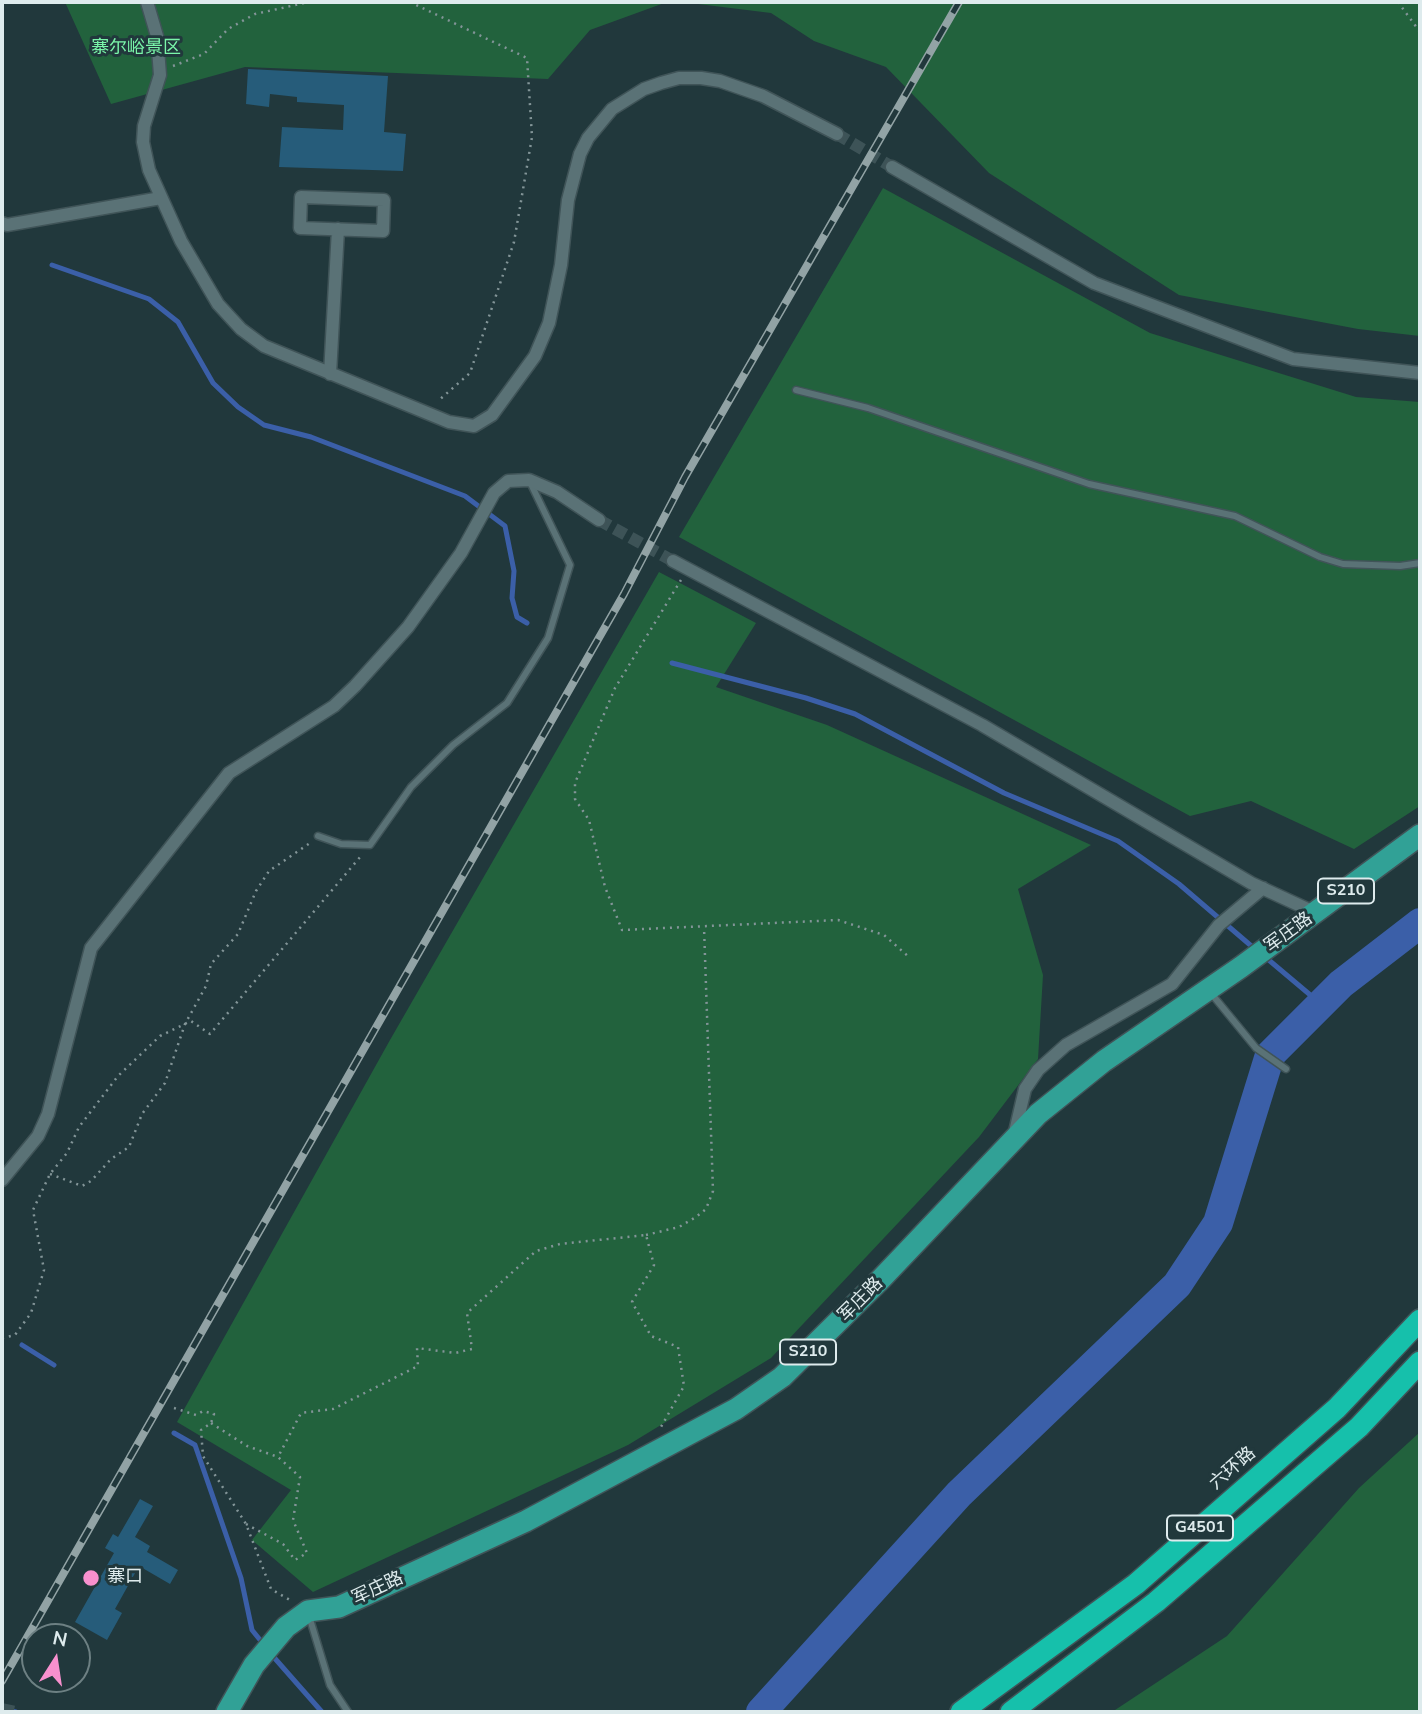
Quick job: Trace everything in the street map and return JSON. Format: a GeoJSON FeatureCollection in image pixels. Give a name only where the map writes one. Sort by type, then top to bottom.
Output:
{"type":"FeatureCollection","features":[{"type":"Feature","properties":{"kind":"highway","name":"六环路"},"geometry":{"type":"LineString","coordinates":[[961,1712],[1136,1584],[1337,1408],[1420,1321]]}},
{"type":"Feature","properties":{"kind":"highway","name":"G4501"},"geometry":{"type":"LineString","coordinates":[[1011,1712],[1156,1602],[1359,1426],[1420,1362]]}},
{"type":"Feature","properties":{"kind":"main road","name":"军庄路"},"geometry":{"type":"LineString","coordinates":[[227,1712],[254,1665],[286,1627],[308,1611],[339,1607],[526,1521],[736,1409],[782,1377],[881,1279],[1038,1114],[1104,1061],[1207,988],[1252,960],[1420,835]]}},
{"type":"Feature","properties":{"kind":"street"},"geometry":{"type":"LineString","coordinates":[[147,2],[157,36],[159,69],[143,142],[160,198],[194,267],[218,304],[241,329],[264,346],[449,422],[474,426],[492,415],[529,365],[549,323],[561,265],[568,200],[580,154],[588,138],[612,109],[661,83],[680,78],[701,78],[720,81],[763,96],[837,134]]}},
{"type":"Feature","properties":{"kind":"street"},"geometry":{"type":"LineString","coordinates":[[892,166],[1094,283],[1293,359],[1420,373]]}},
{"type":"Feature","properties":{"kind":"street"},"geometry":{"type":"LineString","coordinates":[[301,197],[384,200],[383,231],[338,229],[300,228],[301,197]]}},
{"type":"Feature","properties":{"kind":"street"},"geometry":{"type":"LineString","coordinates":[[2,223],[7,225],[160,198]]}},
{"type":"Feature","properties":{"kind":"street"},"geometry":{"type":"LineString","coordinates":[[330,374],[338,229]]}},
{"type":"Feature","properties":{"kind":"street"},"geometry":{"type":"LineString","coordinates":[[2,1180],[38,1136],[48,1114],[91,948],[229,773],[341,699],[408,627],[469,537],[495,493],[508,481],[529,480],[557,492],[598,520]]}},
{"type":"Feature","properties":{"kind":"street"},"geometry":{"type":"LineString","coordinates":[[673,561],[982,725],[1263,888],[1316,914]]}},
{"type":"Feature","properties":{"kind":"street"},"geometry":{"type":"LineString","coordinates":[[1013,1140],[1025,1089],[1038,1069],[1066,1045],[1172,984],[1219,925],[1263,888]]}},
{"type":"Feature","properties":{"kind":"lane"},"geometry":{"type":"LineString","coordinates":[[796,390],[868,408],[1089,484],[1225,513],[1320,557],[1343,564],[1400,566],[1420,563]]}},
{"type":"Feature","properties":{"kind":"lane"},"geometry":{"type":"LineString","coordinates":[[318,836],[341,844],[370,845],[411,787],[453,745],[507,703],[548,638],[570,565],[529,480]]}},
{"type":"Feature","properties":{"kind":"lane"},"geometry":{"type":"LineString","coordinates":[[1207,988],[1256,1048],[1286,1069]]}},
{"type":"Feature","properties":{"kind":"lane"},"geometry":{"type":"LineString","coordinates":[[308,1611],[330,1685],[348,1712]]}},
{"type":"Feature","properties":{"kind":"path"},"geometry":{"type":"LineString","coordinates":[[159,69],[204,54],[228,29],[255,14],[309,2]]}},
{"type":"Feature","properties":{"kind":"path"},"geometry":{"type":"LineString","coordinates":[[410,2],[527,58],[532,137],[514,242],[470,373],[425,413]]}},
{"type":"Feature","properties":{"kind":"path"},"geometry":{"type":"LineString","coordinates":[[1398,2],[1420,32]]}},
{"type":"Feature","properties":{"kind":"path"},"geometry":{"type":"LineString","coordinates":[[688,569],[615,688],[578,769],[574,791],[589,820],[605,887],[622,930],[838,919],[884,935],[909,957]]}},
{"type":"Feature","properties":{"kind":"path"},"geometry":{"type":"LineString","coordinates":[[50,1174],[82,1186],[91,1181],[111,1159],[129,1147],[142,1114],[165,1083],[185,1024],[206,986],[211,964],[238,934],[256,891],[269,871],[318,836]]}},
{"type":"Feature","properties":{"kind":"path"},"geometry":{"type":"LineString","coordinates":[[2,1338],[15,1335],[31,1313],[44,1270],[33,1210],[50,1174],[67,1153],[79,1127],[118,1076],[160,1036],[191,1021],[210,1034],[370,845]]}},
{"type":"Feature","properties":{"kind":"path"},"geometry":{"type":"LineString","coordinates":[[278,1457],[300,1413],[333,1409],[418,1366],[417,1348],[456,1353],[472,1349],[467,1313],[536,1251],[560,1244],[646,1234],[679,1227],[706,1209],[713,1191],[704,927]]}},
{"type":"Feature","properties":{"kind":"path"},"geometry":{"type":"LineString","coordinates":[[646,1234],[654,1265],[632,1302],[651,1336],[678,1347],[684,1386],[658,1434],[664,1448]]}},
{"type":"Feature","properties":{"kind":"path"},"geometry":{"type":"LineString","coordinates":[[174,1408],[196,1415],[203,1410],[214,1414],[211,1423],[201,1430],[203,1456],[246,1524],[271,1589],[308,1611]]}},
{"type":"Feature","properties":{"kind":"path"},"geometry":{"type":"LineString","coordinates":[[211,1423],[247,1446],[278,1457],[300,1476],[293,1520],[307,1553],[295,1560],[283,1544],[246,1524]]}},
{"type":"Feature","properties":{"kind":"green space","name":"寨尔峪景区"},"geometry":{"type":"Polygon","coordinates":[[[65,2],[667,2],[590,30],[548,79],[245,67],[111,104],[65,2]]]}},
{"type":"Feature","properties":{"kind":"green space"},"geometry":{"type":"Polygon","coordinates":[[[682,2],[1420,2],[1420,336],[1358,329],[1179,295],[989,173],[886,67],[814,41],[771,13],[682,2]]]}},
{"type":"Feature","properties":{"kind":"green space"},"geometry":{"type":"Polygon","coordinates":[[[883,188],[1150,333],[1356,397],[1420,402],[1420,806],[1354,849],[1251,801],[1190,816],[679,537],[883,188]]]}},
{"type":"Feature","properties":{"kind":"green space"},"geometry":{"type":"Polygon","coordinates":[[[659,572],[756,623],[716,687],[827,725],[1091,845],[1018,889],[1043,975],[1038,1059],[979,1137],[771,1358],[628,1445],[313,1592],[252,1540],[291,1490],[177,1422],[390,1040],[659,572]]]}},
{"type":"Feature","properties":{"kind":"green space"},"geometry":{"type":"Polygon","coordinates":[[[1420,1432],[1420,1712],[1112,1712],[1227,1636],[1359,1488],[1420,1432]]]}},
{"type":"Feature","properties":{"kind":"building"},"geometry":{"type":"Polygon","coordinates":[[[248,69],[388,76],[384,132],[406,134],[403,171],[279,167],[282,127],[343,130],[344,105],[297,102],[297,97],[270,94],[269,107],[246,104],[248,69]]]}},
{"type":"Feature","properties":{"kind":"building"},"geometry":{"type":"Polygon","coordinates":[[[140,1499],[153,1506],[135,1537],[150,1546],[147,1552],[178,1570],[170,1584],[139,1566],[115,1609],[122,1613],[107,1640],[91,1631],[91,1623],[75,1622],[114,1553],[105,1548],[113,1534],[118,1537],[140,1499]]]}},
{"type":"Feature","properties":{"kind":"waterway"},"geometry":{"type":"LineString","coordinates":[[52,265],[149,299],[178,322],[213,383],[238,407],[264,425],[311,437],[465,496],[505,526],[514,571],[512,598],[517,617],[527,623]]}},
{"type":"Feature","properties":{"kind":"waterway"},"geometry":{"type":"LineString","coordinates":[[672,663],[806,698],[855,714],[1004,793],[1118,841],[1179,884],[1256,950]]}},
{"type":"Feature","properties":{"kind":"waterway"},"geometry":{"type":"LineString","coordinates":[[761,1712],[959,1494],[1177,1285],[1218,1223],[1270,1055],[1341,984],[1420,923]]}},
{"type":"Feature","properties":{"kind":"waterway"},"geometry":{"type":"LineString","coordinates":[[1264,956],[1321,1004]]}},
{"type":"Feature","properties":{"kind":"waterway"},"geometry":{"type":"LineString","coordinates":[[22,1345],[54,1365]]}},
{"type":"Feature","properties":{"kind":"waterway"},"geometry":{"type":"LineString","coordinates":[[174,1433],[195,1445],[241,1578],[252,1630],[265,1646]]}},
{"type":"Feature","properties":{"kind":"waterway"},"geometry":{"type":"LineString","coordinates":[[271,1654],[322,1712]]}},
{"type":"Feature","properties":{"kind":"waterway"},"geometry":{"type":"LineString","coordinates":[[2,1709],[16,1712]]}},
{"type":"Feature","properties":{"kind":"tunnel"},"geometry":{"type":"LineString","coordinates":[[837,134],[892,167]]}},
{"type":"Feature","properties":{"kind":"tunnel"},"geometry":{"type":"LineString","coordinates":[[599,520],[673,561]]}},
{"type":"Feature","properties":{"kind":"tunnel"},"geometry":{"type":"LineString","coordinates":[[2,1709],[16,1712]]}},
{"type":"Feature","properties":{"kind":"railway"},"geometry":{"type":"LineString","coordinates":[[2,1681],[624,594],[685,477],[959,2]]}},
{"type":"Feature","properties":{"kind":"place","name":"寨口"},"geometry":{"type":"Point","coordinates":[91,1578]}}]}
